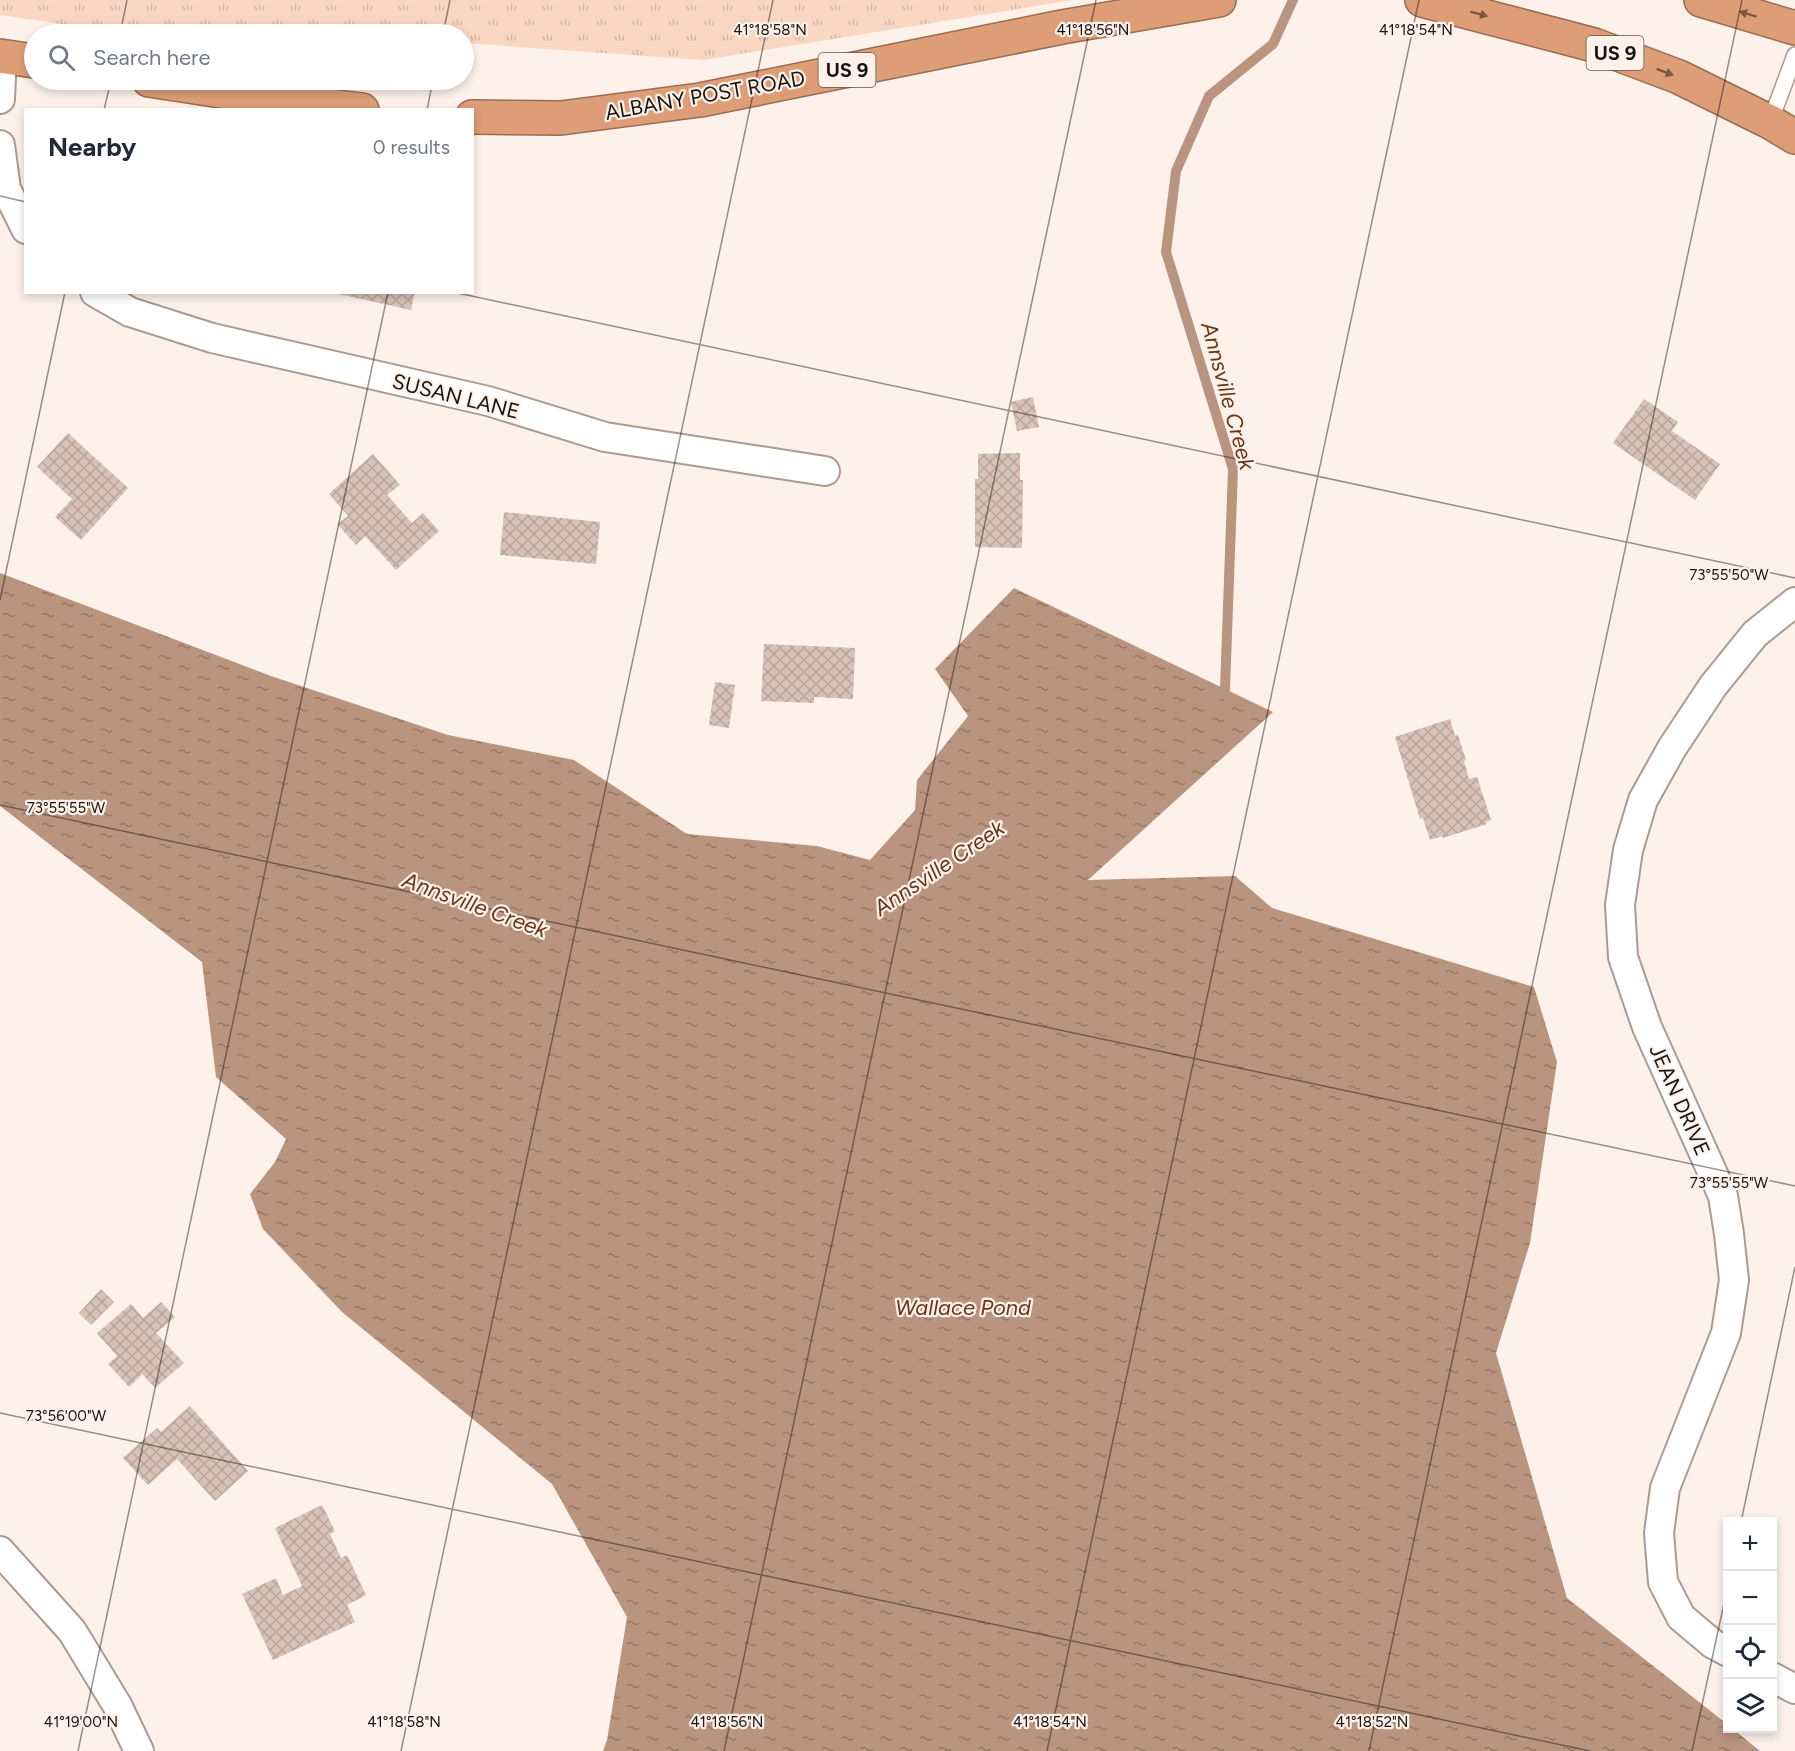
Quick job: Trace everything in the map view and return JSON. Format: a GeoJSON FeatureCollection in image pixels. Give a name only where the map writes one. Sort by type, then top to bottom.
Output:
{"type":"FeatureCollection","features":[{"type":"Feature","properties":{"kind":"highway","name":"ALBANY POST ROAD"},"geometry":{"type":"LineString","coordinates":[[474,117],[561,118],[700,100],[1062,27],[1219,0]]}},
{"type":"Feature","properties":{"kind":"highway","name":"US 9"},"geometry":{"type":"LineString","coordinates":[[1422,0],[1594,45],[1679,77],[1783,130]]}},
{"type":"Feature","properties":{"kind":"highway"},"geometry":{"type":"LineString","coordinates":[[1701,0],[1795,28]]}},
{"type":"Feature","properties":{"kind":"highway"},"geometry":{"type":"LineString","coordinates":[[1,56],[24,59]]}},
{"type":"Feature","properties":{"kind":"highway"},"geometry":{"type":"LineString","coordinates":[[214,90],[346,108]]}},
{"type":"Feature","properties":{"kind":"street"},"geometry":{"type":"LineString","coordinates":[[0,99],[1,56]]}},
{"type":"Feature","properties":{"kind":"street"},"geometry":{"type":"LineString","coordinates":[[0,145],[6,189],[24,225]]}},
{"type":"Feature","properties":{"kind":"street","name":"SUSAN LANE"},"geometry":{"type":"LineString","coordinates":[[98,294],[130,312],[212,338],[488,401],[605,437],[825,471]]}},
{"type":"Feature","properties":{"kind":"street","name":"JEAN DRIVE"},"geometry":{"type":"LineString","coordinates":[[1723,1649],[1713,1644],[1681,1617],[1663,1582],[1659,1533],[1665,1488],[1726,1334],[1734,1280],[1729,1234],[1723,1196],[1647,1027],[1623,957],[1620,905],[1628,850],[1643,800],[1672,748],[1713,686],[1755,634],[1795,602]]}},
{"type":"Feature","properties":{"kind":"street"},"geometry":{"type":"LineString","coordinates":[[0,1551],[72,1631],[117,1705],[139,1751]]}},
{"type":"Feature","properties":{"kind":"street"},"geometry":{"type":"LineString","coordinates":[[1777,1679],[1795,1689]]}},
{"type":"Feature","properties":{"kind":"lane"},"geometry":{"type":"LineString","coordinates":[[1783,130],[1795,55]]}},
{"type":"Feature","properties":{"kind":"green space"},"geometry":{"type":"Polygon","coordinates":[[[0,0],[1073,0],[703,60],[474,44],[474,24],[62,24],[0,15],[0,0]]]}},
{"type":"Feature","properties":{"kind":"water","name":"Wallace Pond"},"geometry":{"type":"Polygon","coordinates":[[[0,573],[271,676],[448,735],[574,760],[687,834],[817,846],[870,860],[915,810],[917,780],[968,716],[935,669],[1014,588],[1273,712],[1088,880],[1235,876],[1272,908],[1534,987],[1557,1062],[1530,1243],[1496,1353],[1567,1598],[1723,1721],[1723,1733],[1738,1733],[1760,1751],[603,1751],[607,1740],[627,1617],[552,1484],[342,1312],[263,1229],[250,1194],[275,1162],[286,1139],[216,1077],[202,962],[0,806],[0,573]]]}},
{"type":"Feature","properties":{"kind":"building"},"geometry":{"type":"Polygon","coordinates":[[[339,294],[415,294],[411,310],[339,294]]]}},
{"type":"Feature","properties":{"kind":"building"},"geometry":{"type":"Polygon","coordinates":[[[1033,397],[1039,427],[1017,431],[1011,402],[1033,397]]]}},
{"type":"Feature","properties":{"kind":"building"},"geometry":{"type":"Polygon","coordinates":[[[1644,399],[1678,422],[1672,431],[1720,464],[1695,500],[1613,443],[1644,399]]]}},
{"type":"Feature","properties":{"kind":"building"},"geometry":{"type":"Polygon","coordinates":[[[68,433],[128,488],[81,540],[55,517],[72,499],[37,467],[68,433]]]}},
{"type":"Feature","properties":{"kind":"building"},"geometry":{"type":"Polygon","coordinates":[[[1020,453],[1020,480],[1023,480],[1022,548],[975,547],[975,479],[978,479],[978,454],[1020,453]]]}},
{"type":"Feature","properties":{"kind":"building"},"geometry":{"type":"Polygon","coordinates":[[[373,454],[400,485],[387,495],[412,523],[423,513],[439,531],[396,570],[365,536],[356,545],[337,524],[348,516],[329,494],[373,454]]]}},
{"type":"Feature","properties":{"kind":"building"},"geometry":{"type":"Polygon","coordinates":[[[504,512],[600,522],[596,564],[500,555],[504,512]]]}},
{"type":"Feature","properties":{"kind":"building"},"geometry":{"type":"Polygon","coordinates":[[[764,644],[855,648],[853,699],[814,697],[814,703],[761,701],[764,644]]]}},
{"type":"Feature","properties":{"kind":"building"},"geometry":{"type":"Polygon","coordinates":[[[715,682],[735,685],[729,728],[709,725],[715,682]]]}},
{"type":"Feature","properties":{"kind":"building"},"geometry":{"type":"Polygon","coordinates":[[[1450,719],[1466,760],[1464,761],[1469,779],[1477,777],[1491,820],[1486,822],[1487,824],[1430,840],[1423,818],[1420,819],[1395,737],[1450,719]]]}},
{"type":"Feature","properties":{"kind":"building"},"geometry":{"type":"Polygon","coordinates":[[[101,1289],[114,1302],[91,1325],[79,1313],[101,1289]]]}},
{"type":"Feature","properties":{"kind":"building"},"geometry":{"type":"Polygon","coordinates":[[[161,1302],[175,1317],[156,1333],[184,1363],[155,1388],[142,1374],[129,1387],[108,1364],[117,1356],[97,1333],[131,1304],[143,1318],[161,1302]]]}},
{"type":"Feature","properties":{"kind":"building"},"geometry":{"type":"Polygon","coordinates":[[[190,1406],[248,1471],[215,1501],[177,1459],[148,1485],[123,1458],[157,1428],[161,1432],[190,1406]]]}},
{"type":"Feature","properties":{"kind":"building"},"geometry":{"type":"Polygon","coordinates":[[[322,1505],[335,1531],[330,1534],[341,1558],[347,1555],[366,1595],[347,1605],[355,1622],[273,1660],[242,1594],[276,1578],[283,1595],[302,1586],[275,1528],[322,1505]]]}},
{"type":"Feature","properties":{"kind":"waterway","name":"Annsville Creek"},"geometry":{"type":"LineString","coordinates":[[1215,697],[1225,689],[1233,469],[1166,252],[1176,171],[1209,96],[1273,44],[1293,0]]}}]}
